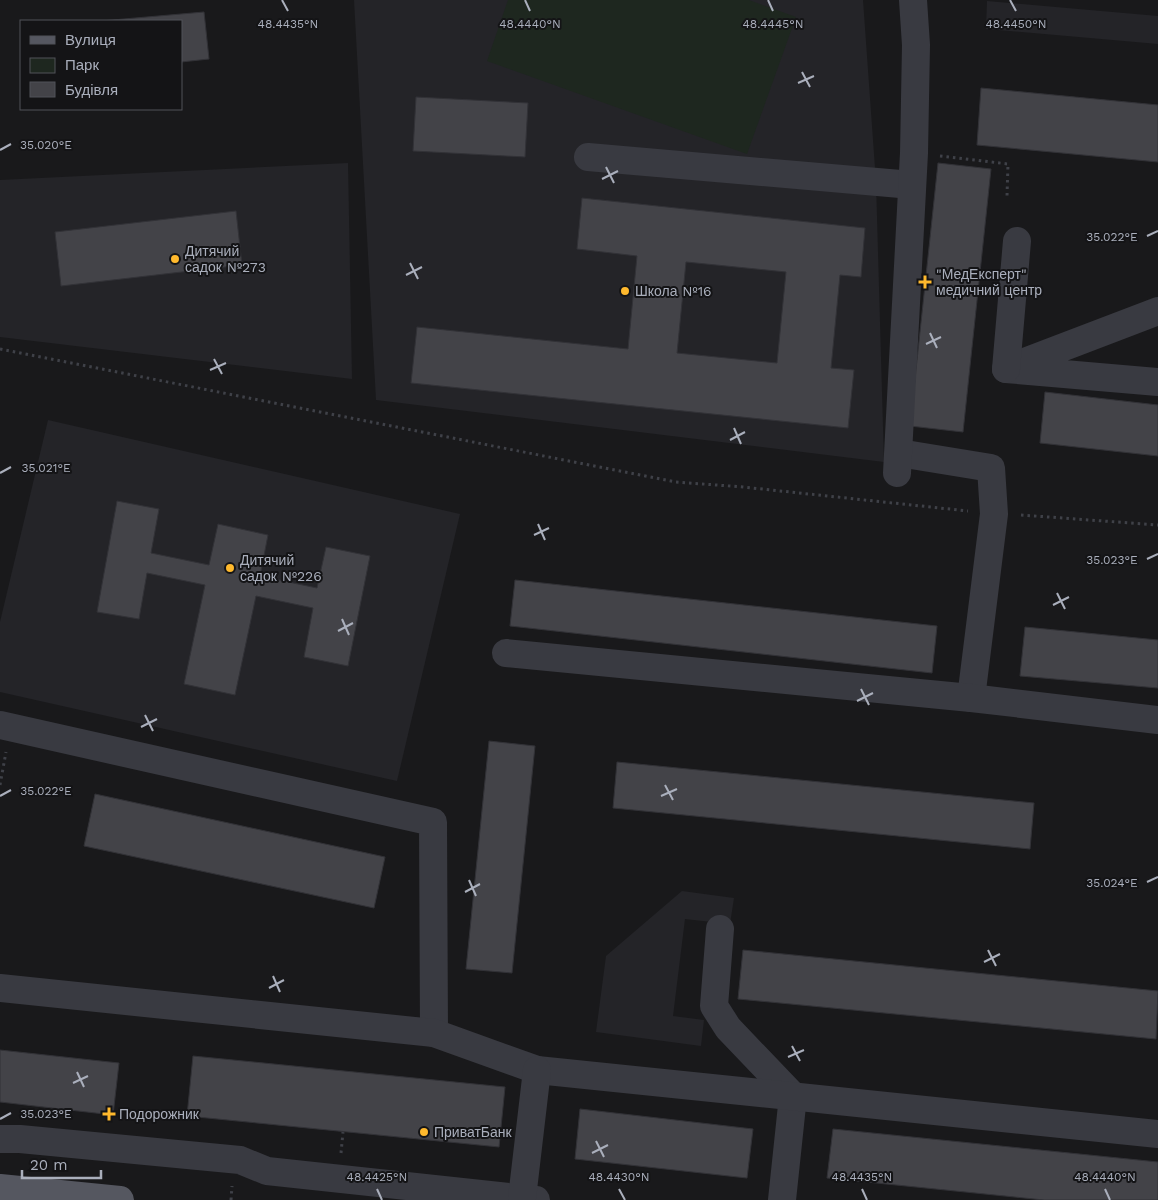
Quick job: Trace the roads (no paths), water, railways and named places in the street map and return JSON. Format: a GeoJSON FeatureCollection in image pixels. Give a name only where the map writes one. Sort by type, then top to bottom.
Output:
{"type":"FeatureCollection","features":[{"type":"Feature","properties":{"kind":"main road"},"geometry":{"type":"LineString","coordinates":[[0,1188],[120,1200]]}},
{"type":"Feature","properties":{"kind":"street"},"geometry":{"type":"LineString","coordinates":[[914,0],[916,45],[914,153],[898,463],[991,468],[1007,514],[971,698]]}},
{"type":"Feature","properties":{"kind":"street"},"geometry":{"type":"LineString","coordinates":[[588,157],[912,185]]}},
{"type":"Feature","properties":{"kind":"street"},"geometry":{"type":"LineString","coordinates":[[1006,369],[1017,241]]}},
{"type":"Feature","properties":{"kind":"street"},"geometry":{"type":"LineString","coordinates":[[1006,369],[1158,311]]}},
{"type":"Feature","properties":{"kind":"street"},"geometry":{"type":"LineString","coordinates":[[1006,369],[1158,382]]}},
{"type":"Feature","properties":{"kind":"street"},"geometry":{"type":"LineString","coordinates":[[506,653],[971,698],[1158,720]]}},
{"type":"Feature","properties":{"kind":"street"},"geometry":{"type":"LineString","coordinates":[[0,725],[433,822],[434,1033]]}},
{"type":"Feature","properties":{"kind":"street"},"geometry":{"type":"LineString","coordinates":[[720,929],[714,1006],[728,1028],[793,1096],[782,1200]]}},
{"type":"Feature","properties":{"kind":"street"},"geometry":{"type":"LineString","coordinates":[[0,988],[434,1033],[537,1070],[1158,1134]]}},
{"type":"Feature","properties":{"kind":"street"},"geometry":{"type":"LineString","coordinates":[[0,1139],[20,1139],[240,1160],[267,1171],[529,1199],[537,1070]]}},
{"type":"Feature","properties":{"kind":"place","name":"Дитячий садок №273"},"geometry":{"type":"Point","coordinates":[175,259]}},
{"type":"Feature","properties":{"kind":"place","name":"\"МедЕксперт\" медичний центр"},"geometry":{"type":"Point","coordinates":[925,282]}},
{"type":"Feature","properties":{"kind":"place","name":"Школа №16"},"geometry":{"type":"Point","coordinates":[625,291]}},
{"type":"Feature","properties":{"kind":"place","name":"Дитячий садок №226"},"geometry":{"type":"Point","coordinates":[230,568]}},
{"type":"Feature","properties":{"kind":"place","name":"Подорожник"},"geometry":{"type":"Point","coordinates":[109,1114]}},
{"type":"Feature","properties":{"kind":"place","name":"ПриватБанк"},"geometry":{"type":"Point","coordinates":[424,1132]}}]}
